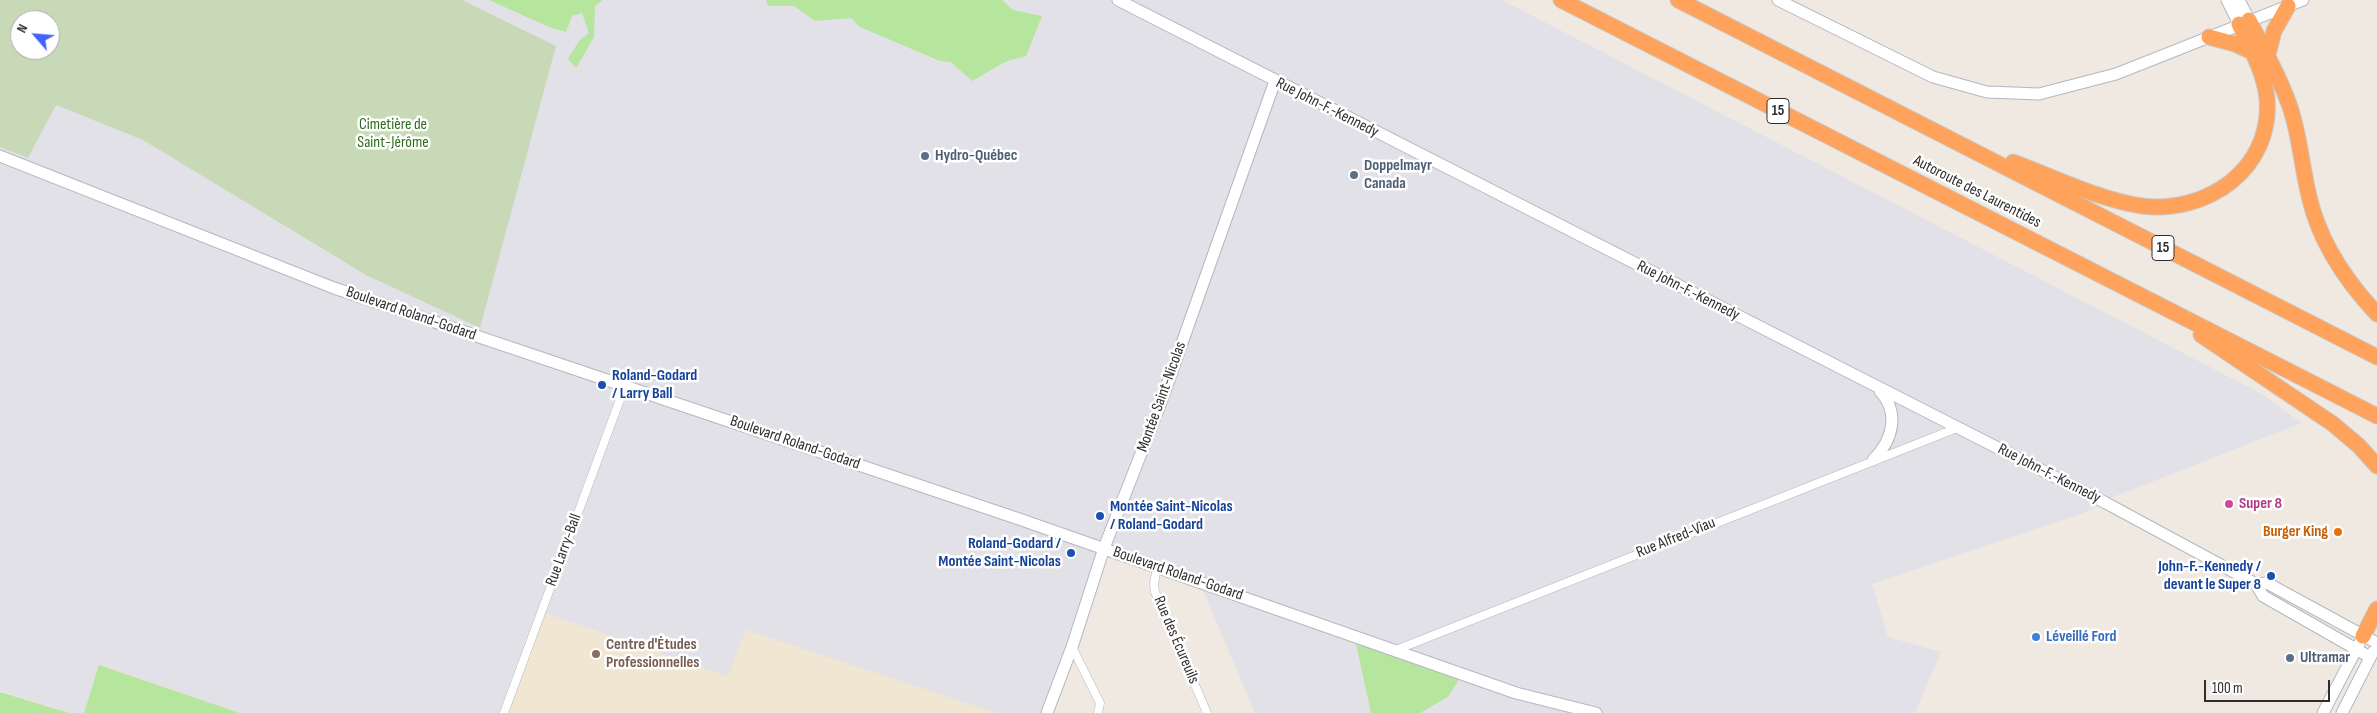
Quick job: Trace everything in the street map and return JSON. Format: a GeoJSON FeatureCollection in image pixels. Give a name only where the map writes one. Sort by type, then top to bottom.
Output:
{"type":"FeatureCollection","features":[{"type":"Feature","properties":{"kind":"highway","name":"Autoroute des Laurentides"},"geometry":{"type":"LineString","coordinates":[[1561,0],[2377,416]]}},
{"type":"Feature","properties":{"kind":"highway","name":"15"},"geometry":{"type":"LineString","coordinates":[[1678,0],[2377,357]]}},
{"type":"Feature","properties":{"kind":"highway"},"geometry":{"type":"LineString","coordinates":[[2268,55],[2274,32],[2288,6]]}},
{"type":"Feature","properties":{"kind":"highway"},"geometry":{"type":"LineString","coordinates":[[1949,138],[2122,201],[2161,207],[2189,204],[2219,192],[2231,183],[2247,165],[2258,146],[2265,125],[2267,104],[2262,78],[2252,52],[2244,22]]}},
{"type":"Feature","properties":{"kind":"highway"},"geometry":{"type":"LineString","coordinates":[[2244,22],[2268,55],[2292,112],[2309,198],[2319,228],[2343,272],[2377,314]]}},
{"type":"Feature","properties":{"kind":"highway"},"geometry":{"type":"LineString","coordinates":[[2209,37],[2235,44],[2252,52]]}},
{"type":"Feature","properties":{"kind":"highway"},"geometry":{"type":"LineString","coordinates":[[2150,300],[2338,428],[2359,446],[2377,466]]}},
{"type":"Feature","properties":{"kind":"highway"},"geometry":{"type":"LineString","coordinates":[[2363,636],[2377,609]]}},
{"type":"Feature","properties":{"kind":"street","name":"Rue John-F.-Kennedy"},"geometry":{"type":"LineString","coordinates":[[1118,0],[1275,82],[1877,388],[2106,502],[2256,584],[2263,596],[2374,659]]}},
{"type":"Feature","properties":{"kind":"street"},"geometry":{"type":"LineString","coordinates":[[1778,0],[1933,77],[1987,92],[2039,94],[2061,90],[2116,74],[2303,0]]}},
{"type":"Feature","properties":{"kind":"street"},"geometry":{"type":"LineString","coordinates":[[2227,0],[2244,22]]}},
{"type":"Feature","properties":{"kind":"street"},"geometry":{"type":"LineString","coordinates":[[2239,0],[2244,22]]}},
{"type":"Feature","properties":{"kind":"street","name":"Montée Saint-Nicolas"},"geometry":{"type":"LineString","coordinates":[[1047,713],[1072,647],[1104,548],[1160,405],[1275,82]]}},
{"type":"Feature","properties":{"kind":"street","name":"Boulevard Roland-Godard"},"geometry":{"type":"LineString","coordinates":[[0,156],[334,288],[1157,566],[1516,693],[1596,713]]}},
{"type":"Feature","properties":{"kind":"street","name":"Rue Larry-Ball"},"geometry":{"type":"LineString","coordinates":[[504,713],[625,386]]}},
{"type":"Feature","properties":{"kind":"street"},"geometry":{"type":"LineString","coordinates":[[1873,460],[1887,442],[1893,418],[1890,406],[1877,388]]}},
{"type":"Feature","properties":{"kind":"street","name":"Rue Alfred-Viau"},"geometry":{"type":"LineString","coordinates":[[1396,650],[1957,428]]}},
{"type":"Feature","properties":{"kind":"street","name":"Rue des Écureuils"},"geometry":{"type":"LineString","coordinates":[[1157,566],[1154,584],[1155,592],[1207,713]]}},
{"type":"Feature","properties":{"kind":"street","name":"Rue John-F.-Kennedy"},"geometry":{"type":"LineString","coordinates":[[2256,584],[2268,583],[2377,644]]}},
{"type":"Feature","properties":{"kind":"street"},"geometry":{"type":"LineString","coordinates":[[2323,713],[2363,636]]}},
{"type":"Feature","properties":{"kind":"street"},"geometry":{"type":"LineString","coordinates":[[2342,713],[2374,659],[2377,644]]}},
{"type":"Feature","properties":{"kind":"street"},"geometry":{"type":"LineString","coordinates":[[1072,647],[1100,703],[1098,713]]}},
{"type":"Feature","properties":{"kind":"shaded area"},"geometry":{"type":"Polygon","coordinates":[[[0,0],[1502,0],[2262,394],[2302,423],[2113,497],[2089,511],[1872,584],[1888,637],[1941,652],[1915,713],[1255,713],[1202,588],[1104,549],[1044,713],[996,713],[746,631],[729,677],[547,614],[505,713],[240,713],[100,665],[84,713],[70,713],[0,691],[0,0]]]}},
{"type":"Feature","properties":{"kind":"shaded area","name":"Centre d'Études Professionnelles"},"geometry":{"type":"Polygon","coordinates":[[[546,614],[728,677],[746,630],[996,713],[505,713],[546,614]]]}},
{"type":"Feature","properties":{"kind":"green space","name":"Cimetière de Saint-Jérôme"},"geometry":{"type":"Polygon","coordinates":[[[0,0],[462,0],[556,46],[480,328],[366,275],[143,140],[56,105],[28,158],[0,147],[0,0]]]}},
{"type":"Feature","properties":{"kind":"green space"},"geometry":{"type":"Polygon","coordinates":[[[489,0],[603,0],[595,6],[594,37],[576,68],[568,59],[579,41],[589,33],[582,13],[572,16],[566,32],[549,27],[489,0]]]}},
{"type":"Feature","properties":{"kind":"green space"},"geometry":{"type":"Polygon","coordinates":[[[766,0],[1002,0],[1013,10],[1042,16],[1026,56],[1007,61],[972,81],[951,62],[940,61],[860,27],[851,18],[815,21],[794,6],[768,6],[766,0]]]}},
{"type":"Feature","properties":{"kind":"green space"},"geometry":{"type":"Polygon","coordinates":[[[1355,639],[1461,676],[1448,697],[1420,713],[1371,713],[1355,639]]]}},
{"type":"Feature","properties":{"kind":"green space"},"geometry":{"type":"Polygon","coordinates":[[[99,665],[240,713],[84,713],[99,665]]]}},
{"type":"Feature","properties":{"kind":"green space"},"geometry":{"type":"Polygon","coordinates":[[[0,692],[69,713],[0,713],[0,692]]]}},
{"type":"Feature","properties":{"kind":"place","name":"Hydro-Québec"},"geometry":{"type":"Point","coordinates":[925,156]}},
{"type":"Feature","properties":{"kind":"place","name":"Doppelmayr Canada"},"geometry":{"type":"Point","coordinates":[1354,175]}},
{"type":"Feature","properties":{"kind":"place","name":"Roland-Godard / Larry Ball"},"geometry":{"type":"Point","coordinates":[602,385]}},
{"type":"Feature","properties":{"kind":"place","name":"Super 8"},"geometry":{"type":"Point","coordinates":[2229,504]}},
{"type":"Feature","properties":{"kind":"place","name":"Montée Saint-Nicolas / Roland-Godard"},"geometry":{"type":"Point","coordinates":[1100,516]}},
{"type":"Feature","properties":{"kind":"place","name":"Burger King"},"geometry":{"type":"Point","coordinates":[2338,532]}},
{"type":"Feature","properties":{"kind":"place","name":"Roland-Godard / Montée Saint-Nicolas"},"geometry":{"type":"Point","coordinates":[1071,553]}},
{"type":"Feature","properties":{"kind":"place","name":"John-F.-Kennedy / devant le Super 8"},"geometry":{"type":"Point","coordinates":[2271,576]}},
{"type":"Feature","properties":{"kind":"place","name":"Léveillé Ford"},"geometry":{"type":"Point","coordinates":[2036,637]}},
{"type":"Feature","properties":{"kind":"place","name":"Centre d'Études Professionnelles"},"geometry":{"type":"Point","coordinates":[596,654]}},
{"type":"Feature","properties":{"kind":"place","name":"Ultramar"},"geometry":{"type":"Point","coordinates":[2290,658]}}]}
